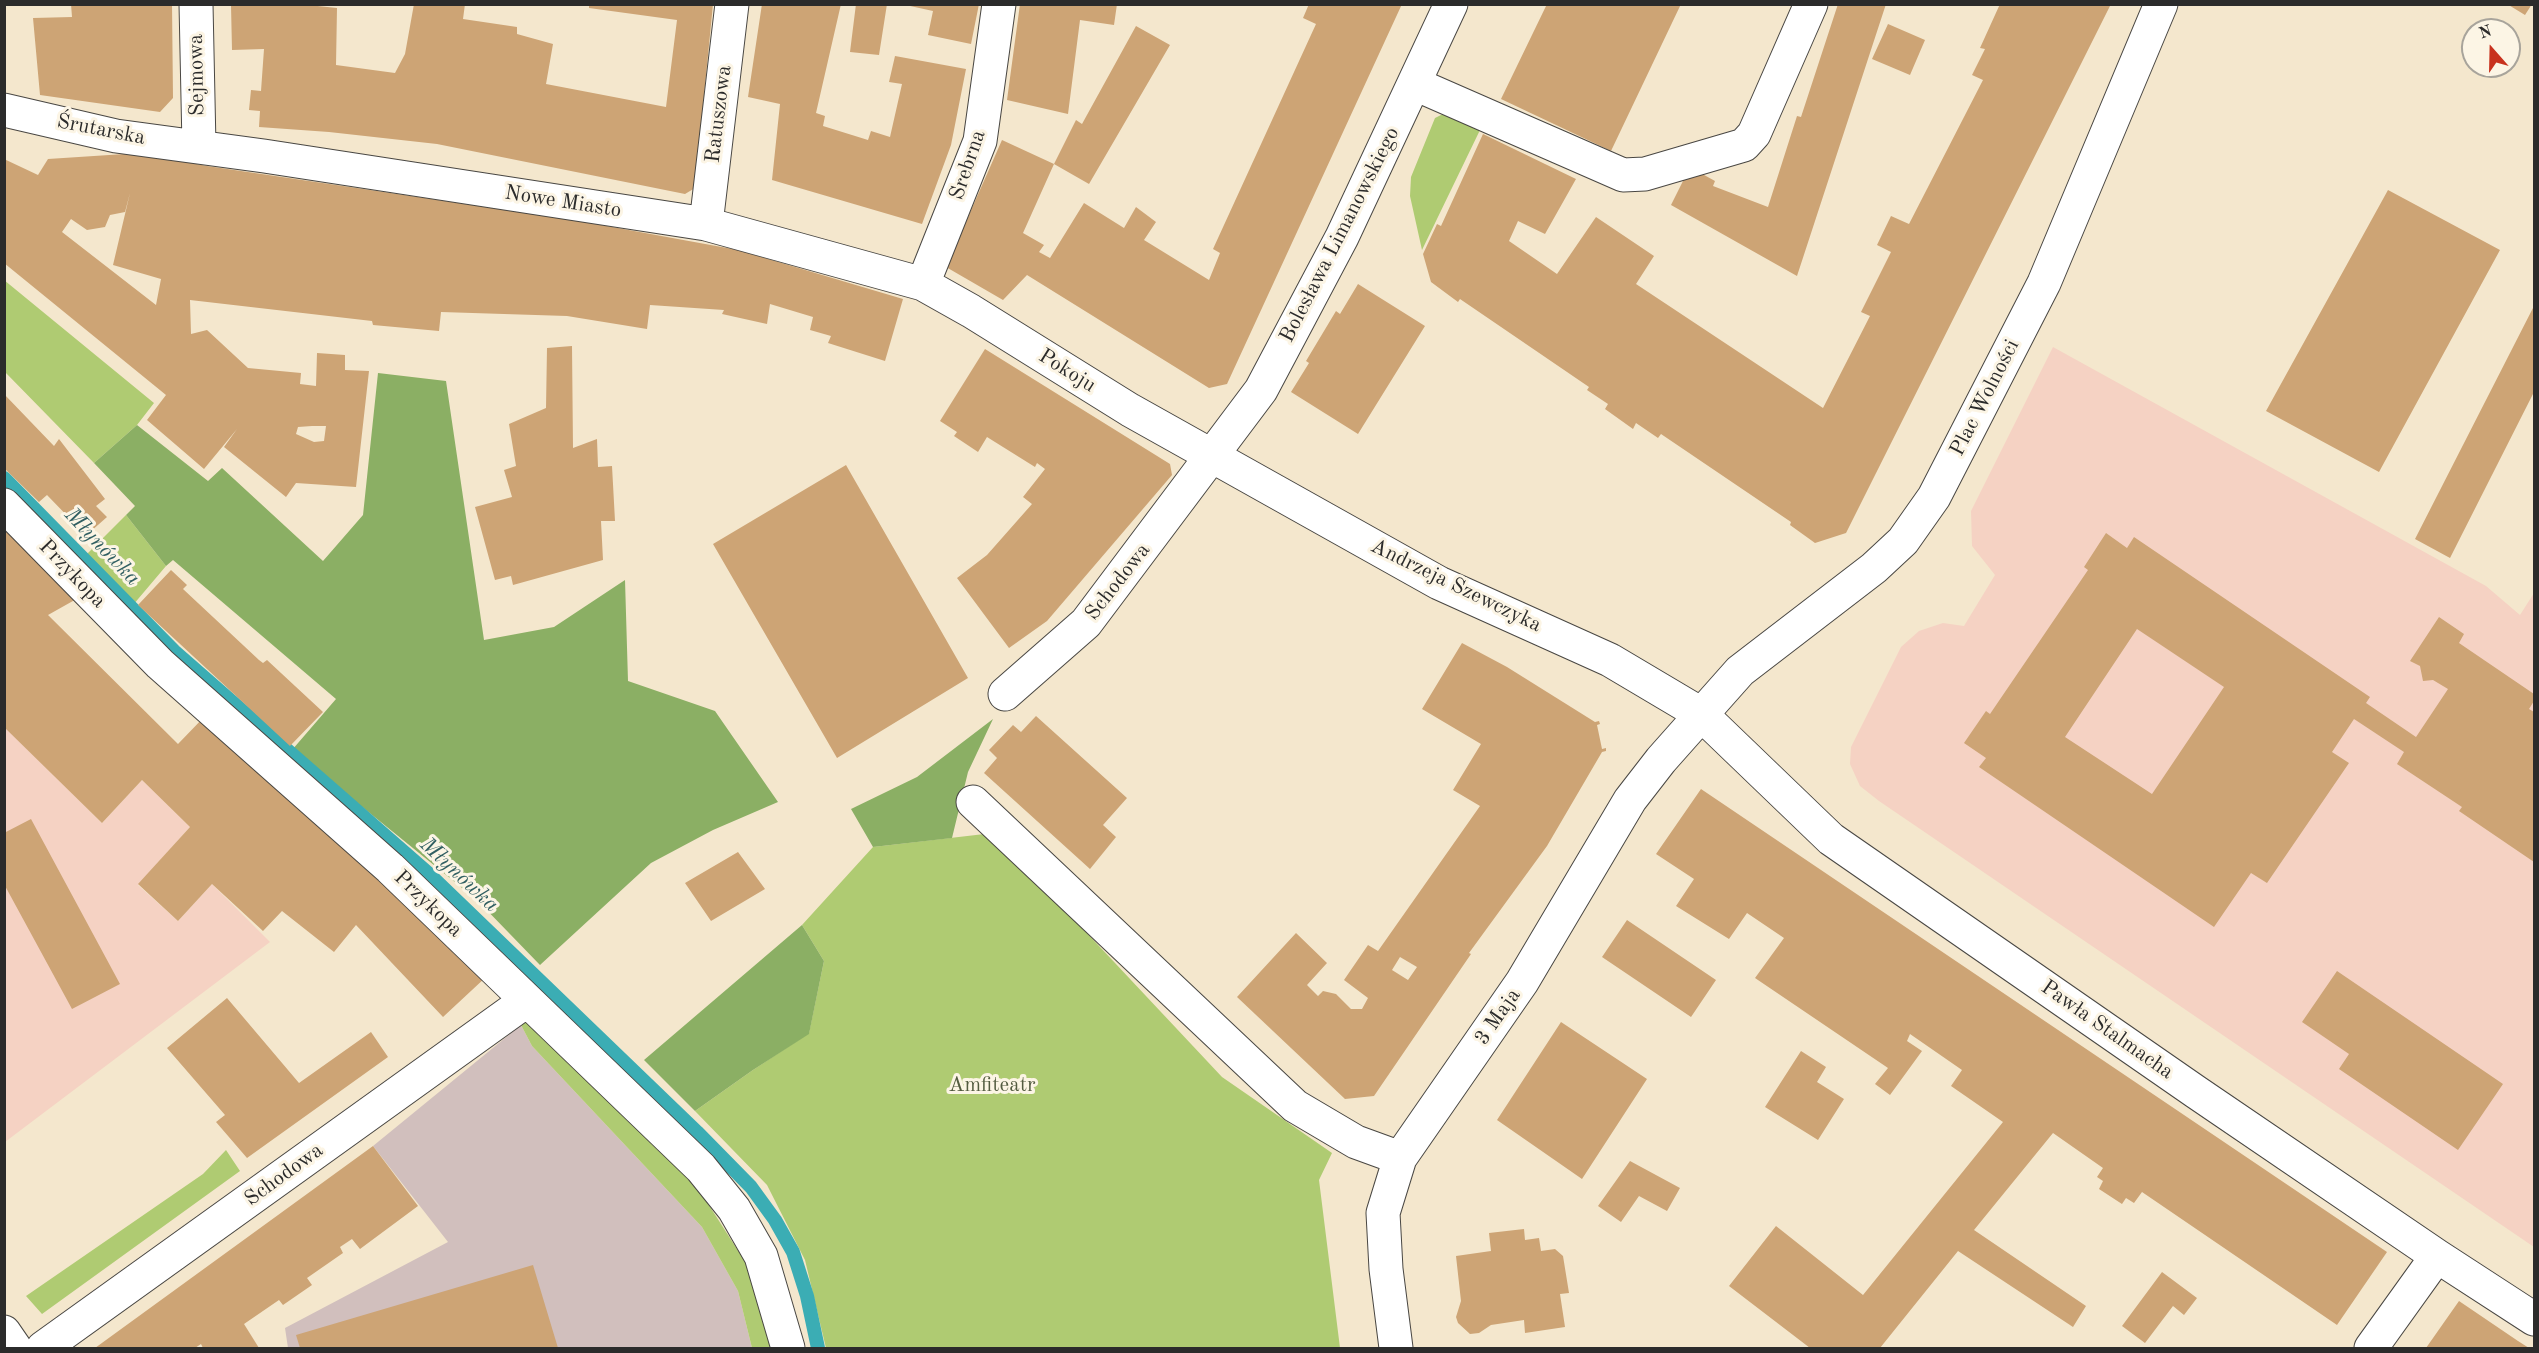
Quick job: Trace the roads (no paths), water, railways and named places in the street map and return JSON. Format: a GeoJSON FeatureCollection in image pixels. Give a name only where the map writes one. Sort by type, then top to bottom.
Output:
{"type":"FeatureCollection","features":[{"type":"Feature","properties":{"kind":"street","name":"Sejmowa"},"geometry":{"type":"LineString","coordinates":[[196,4],[199,146]]}},
{"type":"Feature","properties":{"kind":"street","name":"Ratuszowa"},"geometry":{"type":"LineString","coordinates":[[706,224],[732,4]]}},
{"type":"Feature","properties":{"kind":"street","name":"Srebrna"},"geometry":{"type":"LineString","coordinates":[[923,284],[980,141],[999,4]]}},
{"type":"Feature","properties":{"kind":"street","name":"Bolesława Limanowskiego"},"geometry":{"type":"LineString","coordinates":[[1213,455],[1261,390],[1342,237],[1451,4]]}},
{"type":"Feature","properties":{"kind":"street"},"geometry":{"type":"LineString","coordinates":[[1414,84],[1623,175],[1645,174],[1744,145],[1754,134],[1811,4]]}},
{"type":"Feature","properties":{"kind":"street","name":"Plac Wolności"},"geometry":{"type":"LineString","coordinates":[[1701,714],[1740,671],[1874,567],[1903,541],[1934,497],[2044,283],[2161,4]]}},
{"type":"Feature","properties":{"kind":"street","name":"Śrutarska"},"geometry":{"type":"LineString","coordinates":[[4,110],[116,136],[199,146]]}},
{"type":"Feature","properties":{"kind":"street","name":"Nowe Miasto"},"geometry":{"type":"LineString","coordinates":[[199,146],[706,224],[923,284]]}},
{"type":"Feature","properties":{"kind":"street","name":"Pokoju"},"geometry":{"type":"LineString","coordinates":[[923,284],[971,311],[1130,410],[1213,455]]}},
{"type":"Feature","properties":{"kind":"street","name":"Andrzeja Szewczyka"},"geometry":{"type":"LineString","coordinates":[[1213,455],[1439,583],[1610,660],[1701,714]]}},
{"type":"Feature","properties":{"kind":"street","name":"Schodowa"},"geometry":{"type":"LineString","coordinates":[[1005,694],[1086,623],[1213,455]]}},
{"type":"Feature","properties":{"kind":"street","name":"Przykopa"},"geometry":{"type":"LineString","coordinates":[[4,505],[160,664],[390,868],[701,1168],[734,1209],[761,1256],[788,1348]]}},
{"type":"Feature","properties":{"kind":"street","name":"3 Maja"},"geometry":{"type":"LineString","coordinates":[[1396,1348],[1386,1269],[1383,1214],[1400,1158],[1522,982],[1630,800],[1701,714]]}},
{"type":"Feature","properties":{"kind":"street","name":"Pawła Stalmacha"},"geometry":{"type":"LineString","coordinates":[[1701,714],[1831,839],[2437,1256],[2535,1319]]}},
{"type":"Feature","properties":{"kind":"street"},"geometry":{"type":"LineString","coordinates":[[973,802],[1295,1106],[1356,1142],[1400,1158]]}},
{"type":"Feature","properties":{"kind":"street","name":"Schodowa"},"geometry":{"type":"LineString","coordinates":[[43,1348],[526,1001]]}},
{"type":"Feature","properties":{"kind":"street"},"geometry":{"type":"LineString","coordinates":[[2371,1348],[2437,1256]]}},
{"type":"Feature","properties":{"kind":"street"},"geometry":{"type":"LineString","coordinates":[[4,1332],[15,1348]]}},
{"type":"Feature","properties":{"kind":"waterway","name":"Młynówka"},"geometry":{"type":"LineString","coordinates":[[4,478],[174,651],[428,873],[751,1187],[775,1220],[793,1252],[807,1296],[818,1348]]}},
{"type":"Feature","properties":{"kind":"park label","name":"Amfiteatr"},"geometry":{"type":"Point","coordinates":[992,1085]}}]}
